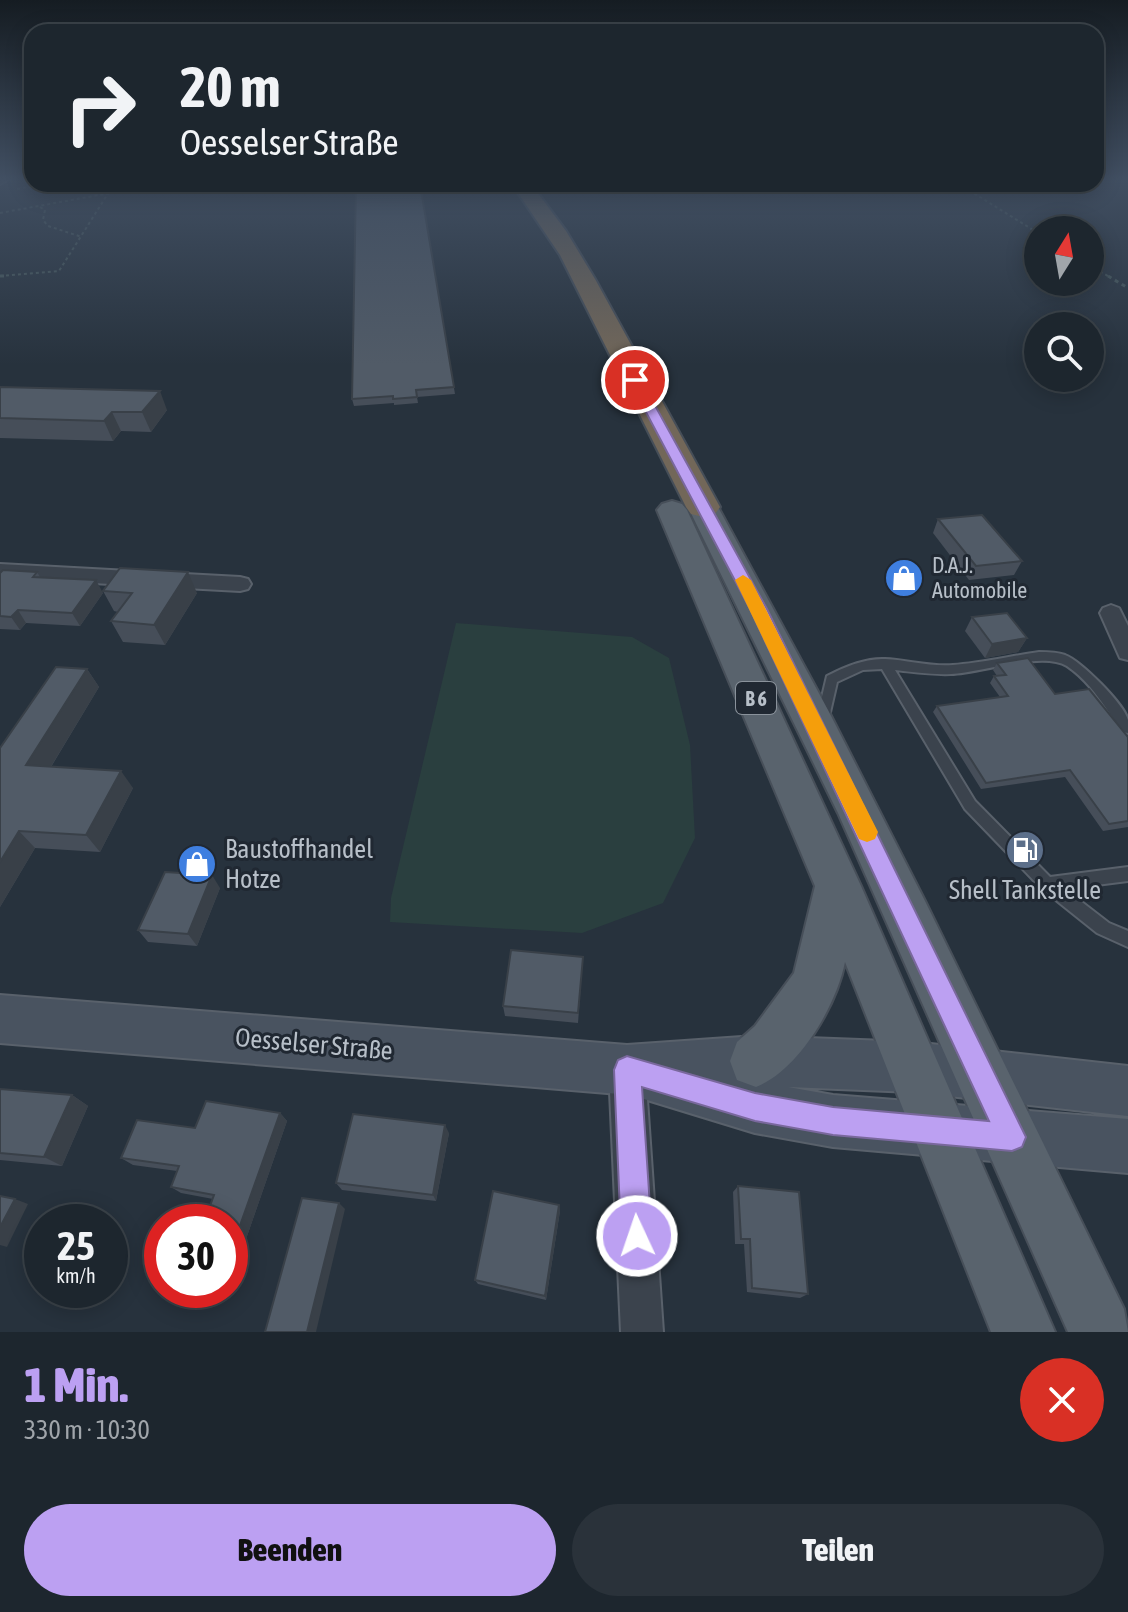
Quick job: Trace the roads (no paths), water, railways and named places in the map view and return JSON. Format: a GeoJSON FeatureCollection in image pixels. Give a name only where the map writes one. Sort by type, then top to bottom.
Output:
{"type":"FeatureCollection","features":[{"type":"Feature","properties":{"kind":"highway","name":"B 6"},"geometry":{"type":"LineString","coordinates":[[548,240],[687,509]]}},
{"type":"Feature","properties":{"kind":"highway","name":"B 6"},"geometry":{"type":"LineString","coordinates":[[562,240],[585,276],[642,395],[687,509]]}},
{"type":"Feature","properties":{"kind":"main road","name":"B 6"},"geometry":{"type":"LineString","coordinates":[[687,509],[759,609],[1012,1137],[1101,1332]]}},
{"type":"Feature","properties":{"kind":"main road","name":"B 6"},"geometry":{"type":"LineString","coordinates":[[687,509],[838,886],[1023,1332]]}},
{"type":"Feature","properties":{"kind":"main road"},"geometry":{"type":"LineString","coordinates":[[756,1061],[773,1044],[816,985],[838,886]]}},
{"type":"Feature","properties":{"kind":"street"},"geometry":{"type":"LineString","coordinates":[[0,571],[240,584]]}},
{"type":"Feature","properties":{"kind":"street"},"geometry":{"type":"LineString","coordinates":[[1111,613],[1128,652]]}},
{"type":"Feature","properties":{"kind":"street","name":"Oesselser Straße"},"geometry":{"type":"LineString","coordinates":[[0,1019],[627,1070],[756,1061],[913,1067],[1128,1091]]}},
{"type":"Feature","properties":{"kind":"street"},"geometry":{"type":"LineString","coordinates":[[627,1070],[642,1332]]}},
{"type":"Feature","properties":{"kind":"street","name":"Oesselser Straße"},"geometry":{"type":"LineString","coordinates":[[627,1070],[755,1107],[833,1121],[1128,1146]]}},
{"type":"Feature","properties":{"kind":"lane"},"geometry":{"type":"LineString","coordinates":[[819,734],[831,679],[853,666],[885,663],[948,670],[1057,656],[1077,666],[1128,728]]}},
{"type":"Feature","properties":{"kind":"lane"},"geometry":{"type":"LineString","coordinates":[[885,663],[970,805],[1047,884],[1103,928],[1128,939]]}},
{"type":"Feature","properties":{"kind":"lane"},"geometry":{"type":"LineString","coordinates":[[1047,884],[1128,874]]}},
{"type":"Feature","properties":{"kind":"place","name":"D.A.J. Automobile"},"geometry":{"type":"Point","coordinates":[904,578]}},
{"type":"Feature","properties":{"kind":"place","name":"Shell Tankstelle"},"geometry":{"type":"Point","coordinates":[1025,850]}},
{"type":"Feature","properties":{"kind":"place","name":"Baustoffhandel Hotze"},"geometry":{"type":"Point","coordinates":[197,864]}}]}
